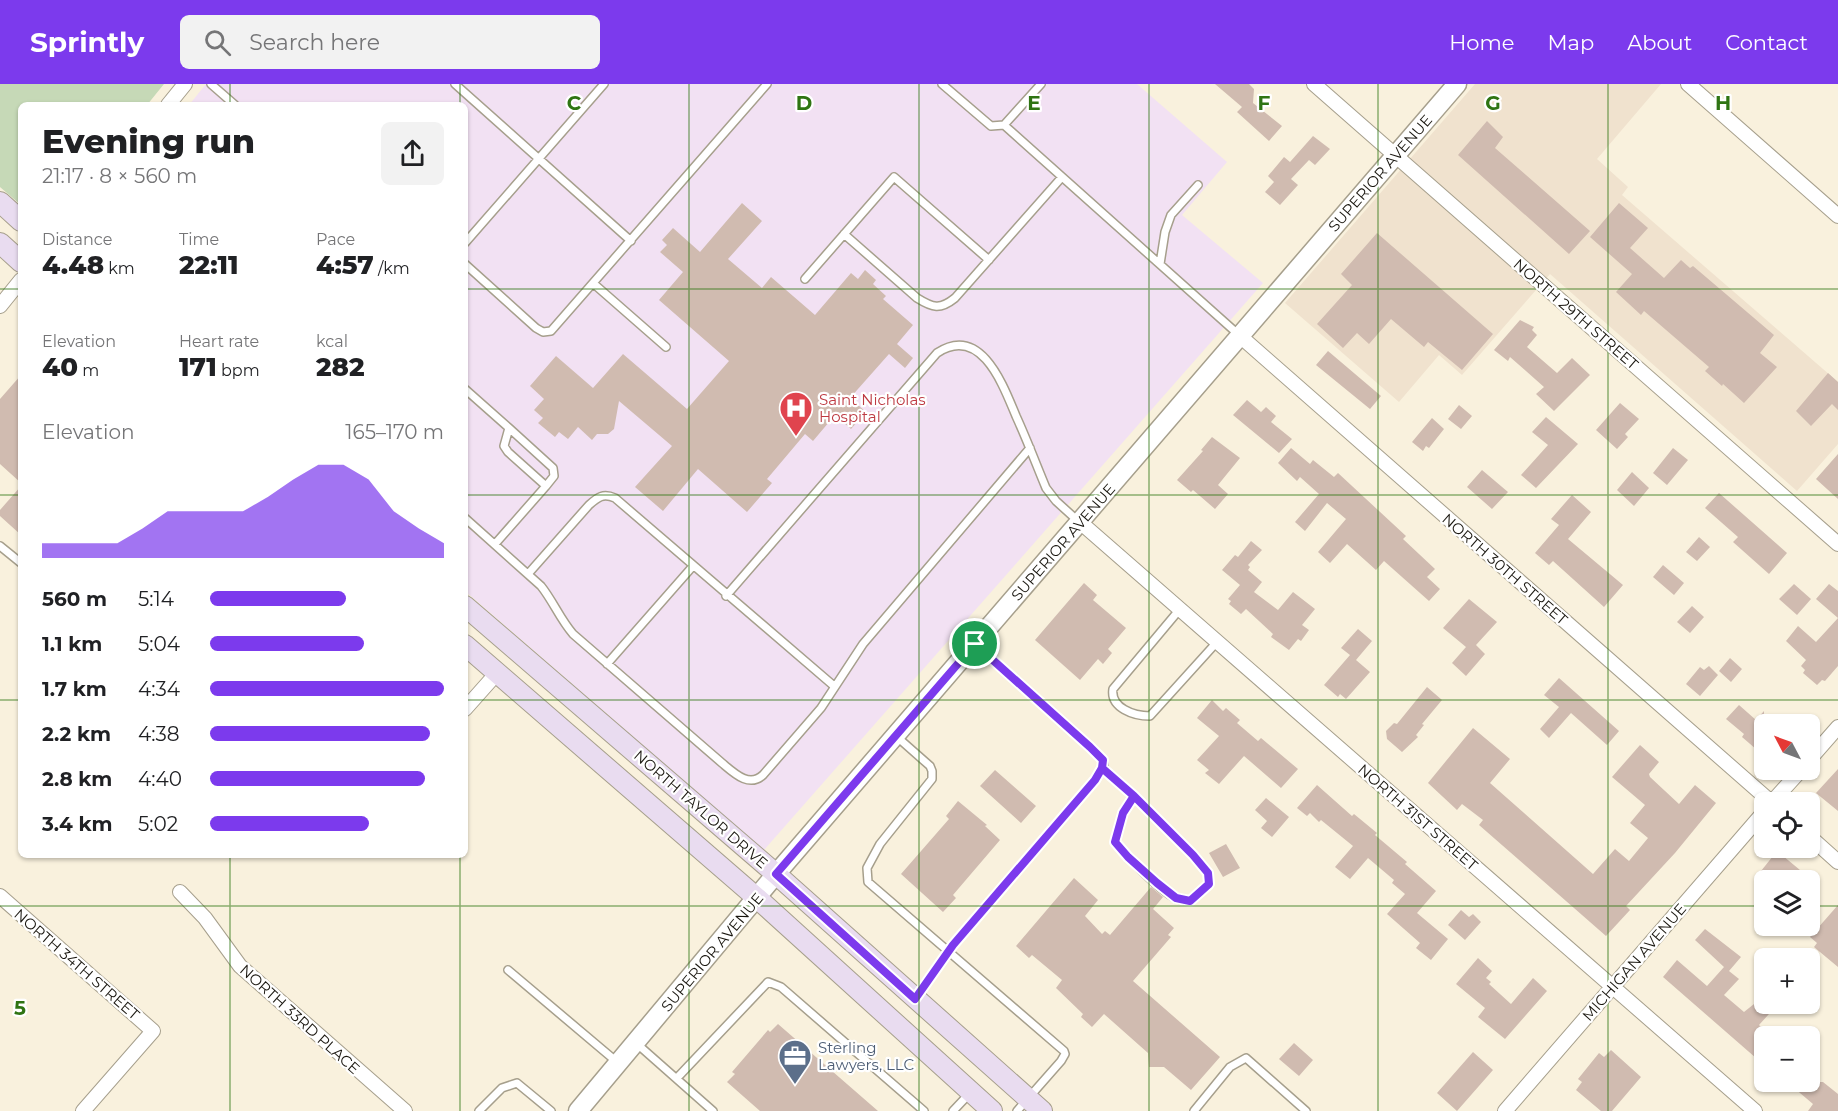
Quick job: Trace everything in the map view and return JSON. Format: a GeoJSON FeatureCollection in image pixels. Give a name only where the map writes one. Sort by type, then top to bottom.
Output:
{"type":"FeatureCollection","features":[{"type":"Feature","properties":{"kind":"main road"},"geometry":{"type":"LineString","coordinates":[[0,202],[18,218]]}},
{"type":"Feature","properties":{"kind":"main road"},"geometry":{"type":"LineString","coordinates":[[0,243],[18,259]]}},
{"type":"Feature","properties":{"kind":"main road","name":"NORTH TAYLOR DRIVE"},"geometry":{"type":"LineString","coordinates":[[468,609],[776,874],[915,999],[1029,1107]]}},
{"type":"Feature","properties":{"kind":"main road","name":"NORTH TAYLOR DRIVE"},"geometry":{"type":"LineString","coordinates":[[468,648],[757,898],[992,1111]]}},
{"type":"Feature","properties":{"kind":"street"},"geometry":{"type":"LineString","coordinates":[[170,102],[185,84]]}},
{"type":"Feature","properties":{"kind":"street","name":"NORTH 29TH STREET"},"geometry":{"type":"LineString","coordinates":[[1314,84],[1838,543]]}},
{"type":"Feature","properties":{"kind":"street","name":"SUPERIOR AVENUE"},"geometry":{"type":"LineString","coordinates":[[578,1111],[776,874],[1457,84]]}},
{"type":"Feature","properties":{"kind":"street"},"geometry":{"type":"LineString","coordinates":[[1688,84],[1838,216]]}},
{"type":"Feature","properties":{"kind":"street"},"geometry":{"type":"LineString","coordinates":[[0,306],[18,284]]}},
{"type":"Feature","properties":{"kind":"street","name":"NORTH 30TH STREET"},"geometry":{"type":"LineString","coordinates":[[1240,336],[1761,792]]}},
{"type":"Feature","properties":{"kind":"street","name":"NORTH 31ST STREET"},"geometry":{"type":"LineString","coordinates":[[1080,522],[1755,1111]]}},
{"type":"Feature","properties":{"kind":"street"},"geometry":{"type":"LineString","coordinates":[[468,706],[497,673]]}},
{"type":"Feature","properties":{"kind":"street"},"geometry":{"type":"LineString","coordinates":[[1820,747],[1838,727]]}},
{"type":"Feature","properties":{"kind":"street"},"geometry":{"type":"LineString","coordinates":[[1781,792],[1792,780]]}},
{"type":"Feature","properties":{"kind":"street","name":"MICHIGAN AVENUE"},"geometry":{"type":"LineString","coordinates":[[1511,1109],[1612,987],[1754,824]]}},
{"type":"Feature","properties":{"kind":"street"},"geometry":{"type":"LineString","coordinates":[[1820,845],[1838,861]]}},
{"type":"Feature","properties":{"kind":"street","name":"NORTH 33RD PLACE"},"geometry":{"type":"LineString","coordinates":[[180,892],[205,918],[240,966],[405,1111]]}},
{"type":"Feature","properties":{"kind":"street","name":"NORTH 34TH STREET"},"geometry":{"type":"LineString","coordinates":[[0,896],[153,1031],[83,1111]]}},
{"type":"Feature","properties":{"kind":"lane"},"geometry":{"type":"LineString","coordinates":[[211,84],[232,102]]}},
{"type":"Feature","properties":{"kind":"lane"},"geometry":{"type":"LineString","coordinates":[[455,84],[631,241]]}},
{"type":"Feature","properties":{"kind":"lane"},"geometry":{"type":"LineString","coordinates":[[468,240],[604,84]]}},
{"type":"Feature","properties":{"kind":"lane"},"geometry":{"type":"LineString","coordinates":[[468,267],[536,328],[543,332],[550,331],[594,284],[767,84]]}},
{"type":"Feature","properties":{"kind":"lane"},"geometry":{"type":"LineString","coordinates":[[942,84],[991,126],[1004,125],[1041,84]]}},
{"type":"Feature","properties":{"kind":"lane"},"geometry":{"type":"LineString","coordinates":[[1004,125],[1240,336]]}},
{"type":"Feature","properties":{"kind":"lane"},"geometry":{"type":"LineString","coordinates":[[805,279],[894,177],[989,260]]}},
{"type":"Feature","properties":{"kind":"lane"},"geometry":{"type":"LineString","coordinates":[[844,234],[917,298],[928,305],[937,307],[947,305],[1062,177]]}},
{"type":"Feature","properties":{"kind":"lane"},"geometry":{"type":"LineString","coordinates":[[1160,264],[1165,232],[1171,216],[1198,185]]}},
{"type":"Feature","properties":{"kind":"lane"},"geometry":{"type":"LineString","coordinates":[[594,284],[666,347]]}},
{"type":"Feature","properties":{"kind":"lane"},"geometry":{"type":"LineString","coordinates":[[726,596],[937,353],[947,346],[971,347],[993,367],[1004,387],[1046,488],[1056,501],[1080,522]]}},
{"type":"Feature","properties":{"kind":"lane"},"geometry":{"type":"LineString","coordinates":[[468,392],[554,468],[554,476],[495,544]]}},
{"type":"Feature","properties":{"kind":"lane"},"geometry":{"type":"LineString","coordinates":[[509,428],[504,446],[546,486]]}},
{"type":"Feature","properties":{"kind":"lane"},"geometry":{"type":"LineString","coordinates":[[468,522],[528,573],[550,596],[564,624],[607,664],[737,775],[751,780],[763,774],[821,708],[863,644],[1030,448]]}},
{"type":"Feature","properties":{"kind":"lane"},"geometry":{"type":"LineString","coordinates":[[528,573],[589,504],[599,496],[608,495],[615,498],[726,596],[834,686]]}},
{"type":"Feature","properties":{"kind":"lane"},"geometry":{"type":"LineString","coordinates":[[0,546],[18,561]]}},
{"type":"Feature","properties":{"kind":"lane"},"geometry":{"type":"LineString","coordinates":[[607,664],[693,566]]}},
{"type":"Feature","properties":{"kind":"lane"},"geometry":{"type":"LineString","coordinates":[[1180,609],[1113,688],[1114,702],[1135,715],[1150,716],[1217,642]]}},
{"type":"Feature","properties":{"kind":"lane"},"geometry":{"type":"LineString","coordinates":[[915,999],[947,951],[1095,780],[1102,768],[1103,760],[1090,747],[975,644]]}},
{"type":"Feature","properties":{"kind":"lane"},"geometry":{"type":"LineString","coordinates":[[896,736],[930,766],[932,779],[880,844],[867,868],[868,882],[1064,1051],[1064,1057],[1029,1107]]}},
{"type":"Feature","properties":{"kind":"lane"},"geometry":{"type":"LineString","coordinates":[[1102,768],[1134,796],[1208,873],[1209,884],[1190,901],[1176,898],[1128,857],[1115,842],[1123,813],[1134,796]]}},
{"type":"Feature","properties":{"kind":"lane"},"geometry":{"type":"LineString","coordinates":[[508,970],[619,1063]]}},
{"type":"Feature","properties":{"kind":"lane"},"geometry":{"type":"LineString","coordinates":[[677,1078],[768,982],[781,987],[924,1111]]}},
{"type":"Feature","properties":{"kind":"lane"},"geometry":{"type":"LineString","coordinates":[[636,1043],[713,1111]]}},
{"type":"Feature","properties":{"kind":"lane"},"geometry":{"type":"LineString","coordinates":[[1194,1111],[1230,1067],[1246,1058],[1306,1111]]}},
{"type":"Feature","properties":{"kind":"lane"},"geometry":{"type":"LineString","coordinates":[[479,1111],[502,1088],[517,1083],[551,1111]]}},
{"type":"Feature","properties":{"kind":"lane"},"geometry":{"type":"LineString","coordinates":[[953,1111],[971,1092]]}},
{"type":"Feature","properties":{"kind":"shaded area","name":"Saint Nicholas Hospital"},"geometry":{"type":"Polygon","coordinates":[[[206,84],[1137,84],[1227,162],[1182,215],[1263,283],[764,850],[468,594],[468,102],[191,102],[206,84]]]}},
{"type":"Feature","properties":{"kind":"shaded area"},"geometry":{"type":"Polygon","coordinates":[[[1475,84],[1661,84],[1597,159],[1628,187],[1622,195],[1838,382],[1838,444],[1797,491],[1550,274],[1462,375],[1439,355],[1399,402],[1285,303],[1475,84]]]}},
{"type":"Feature","properties":{"kind":"green space"},"geometry":{"type":"Polygon","coordinates":[[[0,84],[164,84],[149,102],[18,102],[18,202],[0,187],[0,84]]]}},
{"type":"Feature","properties":{"kind":"building"},"geometry":{"type":"Polygon","coordinates":[[[1215,84],[1249,84],[1254,89],[1253,103],[1282,126],[1269,141],[1237,112],[1242,107],[1215,84]]]}},
{"type":"Feature","properties":{"kind":"building"},"geometry":{"type":"Polygon","coordinates":[[[1487,121],[1503,137],[1495,148],[1590,231],[1569,254],[1458,155],[1487,121]]]}},
{"type":"Feature","properties":{"kind":"building"},"geometry":{"type":"Polygon","coordinates":[[[1313,136],[1330,149],[1315,165],[1309,160],[1291,179],[1298,185],[1280,205],[1265,192],[1274,182],[1268,176],[1284,157],[1290,162],[1313,136]]]}},
{"type":"Feature","properties":{"kind":"building"},"geometry":{"type":"Polygon","coordinates":[[[742,203],[762,221],[728,259],[762,288],[771,277],[815,315],[851,273],[858,279],[865,270],[876,280],[873,284],[886,296],[883,299],[913,325],[897,344],[913,358],[905,368],[889,354],[850,398],[866,412],[851,429],[835,415],[813,441],[805,434],[767,479],[772,483],[747,512],[698,469],[663,511],[635,487],[672,446],[619,401],[614,429],[608,434],[597,434],[592,440],[578,427],[568,439],[559,432],[555,437],[538,423],[543,418],[534,410],[544,399],[530,386],[556,356],[593,388],[623,354],[687,409],[729,361],[659,300],[683,272],[660,252],[667,245],[662,240],[673,228],[700,252],[742,203]]]}},
{"type":"Feature","properties":{"kind":"building"},"geometry":{"type":"Polygon","coordinates":[[[1619,203],[1648,228],[1630,248],[1664,278],[1681,260],[1690,268],[1693,266],[1774,335],[1760,353],[1777,367],[1744,403],[1705,371],[1709,367],[1644,311],[1641,315],[1616,292],[1632,274],[1590,237],[1619,203]]]}},
{"type":"Feature","properties":{"kind":"building"},"geometry":{"type":"Polygon","coordinates":[[[1377,233],[1493,334],[1462,370],[1428,342],[1424,347],[1391,319],[1369,344],[1357,333],[1343,348],[1317,324],[1352,285],[1341,274],[1377,233]]]}},
{"type":"Feature","properties":{"kind":"building"},"geometry":{"type":"Polygon","coordinates":[[[1520,320],[1534,327],[1532,330],[1537,335],[1527,347],[1557,373],[1572,358],[1590,375],[1554,411],[1536,394],[1544,387],[1510,357],[1508,361],[1494,350],[1520,320]]]}},
{"type":"Feature","properties":{"kind":"building"},"geometry":{"type":"Polygon","coordinates":[[[1328,351],[1381,396],[1370,409],[1316,365],[1328,351]]]}},
{"type":"Feature","properties":{"kind":"building"},"geometry":{"type":"Polygon","coordinates":[[[1828,373],[1838,382],[1838,410],[1832,404],[1811,426],[1796,411],[1828,373]]]}},
{"type":"Feature","properties":{"kind":"building"},"geometry":{"type":"Polygon","coordinates":[[[18,378],[18,480],[0,464],[0,399],[18,378]]]}},
{"type":"Feature","properties":{"kind":"building"},"geometry":{"type":"Polygon","coordinates":[[[1247,400],[1261,412],[1266,407],[1276,416],[1271,422],[1292,439],[1279,453],[1233,415],[1247,400]]]}},
{"type":"Feature","properties":{"kind":"building"},"geometry":{"type":"Polygon","coordinates":[[[1620,403],[1639,419],[1625,434],[1628,437],[1617,449],[1596,430],[1620,403]]]}},
{"type":"Feature","properties":{"kind":"building"},"geometry":{"type":"Polygon","coordinates":[[[1459,405],[1472,416],[1461,429],[1448,419],[1459,405]]]}},
{"type":"Feature","properties":{"kind":"building"},"geometry":{"type":"Polygon","coordinates":[[[1546,417],[1578,444],[1536,488],[1521,475],[1548,445],[1532,432],[1546,417]]]}},
{"type":"Feature","properties":{"kind":"building"},"geometry":{"type":"Polygon","coordinates":[[[1432,418],[1444,429],[1429,448],[1426,446],[1423,451],[1412,442],[1432,418]]]}},
{"type":"Feature","properties":{"kind":"building"},"geometry":{"type":"Polygon","coordinates":[[[1212,437],[1240,458],[1218,485],[1228,494],[1215,509],[1177,480],[1203,451],[1201,450],[1212,437]]]}},
{"type":"Feature","properties":{"kind":"building"},"geometry":{"type":"Polygon","coordinates":[[[1291,448],[1310,464],[1313,460],[1334,477],[1338,473],[1406,536],[1403,539],[1435,569],[1427,577],[1440,589],[1429,601],[1384,561],[1376,570],[1347,544],[1330,563],[1318,552],[1346,519],[1327,503],[1305,531],[1295,522],[1319,494],[1300,477],[1297,481],[1278,463],[1291,448]]]}},
{"type":"Feature","properties":{"kind":"building"},"geometry":{"type":"Polygon","coordinates":[[[1673,448],[1688,460],[1667,485],[1653,473],[1673,448]]]}},
{"type":"Feature","properties":{"kind":"building"},"geometry":{"type":"Polygon","coordinates":[[[1838,454],[1838,499],[1816,479],[1838,454]]]}},
{"type":"Feature","properties":{"kind":"building"},"geometry":{"type":"Polygon","coordinates":[[[1482,470],[1508,492],[1492,509],[1467,487],[1482,470]]]}},
{"type":"Feature","properties":{"kind":"building"},"geometry":{"type":"Polygon","coordinates":[[[1632,472],[1649,488],[1634,506],[1617,490],[1632,472]]]}},
{"type":"Feature","properties":{"kind":"building"},"geometry":{"type":"Polygon","coordinates":[[[18,489],[18,532],[0,516],[0,510],[18,489]]]}},
{"type":"Feature","properties":{"kind":"building"},"geometry":{"type":"Polygon","coordinates":[[[1719,493],[1787,553],[1769,574],[1733,542],[1738,537],[1705,508],[1719,493]]]}},
{"type":"Feature","properties":{"kind":"building"},"geometry":{"type":"Polygon","coordinates":[[[1572,495],[1591,512],[1568,539],[1623,585],[1604,607],[1553,561],[1549,565],[1535,553],[1559,525],[1551,519],[1572,495]]]}},
{"type":"Feature","properties":{"kind":"building"},"geometry":{"type":"Polygon","coordinates":[[[1699,537],[1710,547],[1697,561],[1686,552],[1699,537]]]}},
{"type":"Feature","properties":{"kind":"building"},"geometry":{"type":"Polygon","coordinates":[[[1251,541],[1262,550],[1248,565],[1250,567],[1248,570],[1262,582],[1254,592],[1278,610],[1293,592],[1315,609],[1302,625],[1309,630],[1301,641],[1298,639],[1289,650],[1271,637],[1273,634],[1246,609],[1241,614],[1229,604],[1231,601],[1228,599],[1240,585],[1222,570],[1235,555],[1238,557],[1251,541]]]}},
{"type":"Feature","properties":{"kind":"building"},"geometry":{"type":"Polygon","coordinates":[[[1663,565],[1684,583],[1674,595],[1653,577],[1663,565]]]}},
{"type":"Feature","properties":{"kind":"building"},"geometry":{"type":"Polygon","coordinates":[[[1084,583],[1097,595],[1093,600],[1126,628],[1108,649],[1112,653],[1103,664],[1098,659],[1080,680],[1035,640],[1084,583]]]}},
{"type":"Feature","properties":{"kind":"building"},"geometry":{"type":"Polygon","coordinates":[[[1794,584],[1811,599],[1797,615],[1779,599],[1794,584]]]}},
{"type":"Feature","properties":{"kind":"building"},"geometry":{"type":"Polygon","coordinates":[[[1829,584],[1838,591],[1838,618],[1816,599],[1829,584]]]}},
{"type":"Feature","properties":{"kind":"building"},"geometry":{"type":"Polygon","coordinates":[[[1469,599],[1497,622],[1476,645],[1485,654],[1466,676],[1452,663],[1466,647],[1443,628],[1469,599]]]}},
{"type":"Feature","properties":{"kind":"building"},"geometry":{"type":"Polygon","coordinates":[[[1692,606],[1704,617],[1690,633],[1677,622],[1692,606]]]}},
{"type":"Feature","properties":{"kind":"building"},"geometry":{"type":"Polygon","coordinates":[[[1838,618],[1838,666],[1825,681],[1822,680],[1817,685],[1803,673],[1805,670],[1801,666],[1806,660],[1786,641],[1798,626],[1816,642],[1838,618]]]}},
{"type":"Feature","properties":{"kind":"building"},"geometry":{"type":"Polygon","coordinates":[[[1358,629],[1372,641],[1356,660],[1370,672],[1346,699],[1340,694],[1338,697],[1324,685],[1350,655],[1341,648],[1358,629]]]}},
{"type":"Feature","properties":{"kind":"building"},"geometry":{"type":"Polygon","coordinates":[[[1730,658],[1742,669],[1731,682],[1719,671],[1730,658]]]}},
{"type":"Feature","properties":{"kind":"building"},"geometry":{"type":"Polygon","coordinates":[[[1709,666],[1718,675],[1700,696],[1686,684],[1700,667],[1704,670],[1709,666]]]}},
{"type":"Feature","properties":{"kind":"building"},"geometry":{"type":"Polygon","coordinates":[[[1559,678],[1619,731],[1607,745],[1571,713],[1549,738],[1540,729],[1559,707],[1544,695],[1559,678]]]}},
{"type":"Feature","properties":{"kind":"building"},"geometry":{"type":"Polygon","coordinates":[[[1427,687],[1442,700],[1422,724],[1424,725],[1416,735],[1418,737],[1402,752],[1387,739],[1386,731],[1394,723],[1397,724],[1427,687]]]}},
{"type":"Feature","properties":{"kind":"building"},"geometry":{"type":"Polygon","coordinates":[[[1212,700],[1223,711],[1226,708],[1240,720],[1237,723],[1258,741],[1261,738],[1298,769],[1281,788],[1244,756],[1219,784],[1205,773],[1209,770],[1197,760],[1219,736],[1197,718],[1212,700]]]}},
{"type":"Feature","properties":{"kind":"building"},"geometry":{"type":"Polygon","coordinates":[[[1739,705],[1754,718],[1754,747],[1742,737],[1744,734],[1726,719],[1739,705]]]}},
{"type":"Feature","properties":{"kind":"building"},"geometry":{"type":"Polygon","coordinates":[[[1473,728],[1510,759],[1490,783],[1593,874],[1615,849],[1629,861],[1648,838],[1630,823],[1645,805],[1612,777],[1640,745],[1659,762],[1649,774],[1650,777],[1679,804],[1695,785],[1716,803],[1675,853],[1626,906],[1630,910],[1606,936],[1479,825],[1483,820],[1462,804],[1457,810],[1428,783],[1473,728]]]}},
{"type":"Feature","properties":{"kind":"building"},"geometry":{"type":"Polygon","coordinates":[[[1838,769],[1838,811],[1820,796],[1820,792],[1817,792],[1838,769]]]}},
{"type":"Feature","properties":{"kind":"building"},"geometry":{"type":"Polygon","coordinates":[[[995,770],[1036,806],[1021,823],[980,786],[995,770]]]}},
{"type":"Feature","properties":{"kind":"building"},"geometry":{"type":"Polygon","coordinates":[[[1317,785],[1352,816],[1354,814],[1377,833],[1375,835],[1436,891],[1417,913],[1448,939],[1431,960],[1416,948],[1420,943],[1387,914],[1405,894],[1392,883],[1394,880],[1368,858],[1350,879],[1335,867],[1353,846],[1321,820],[1319,822],[1310,813],[1307,816],[1297,808],[1317,785]]]}},
{"type":"Feature","properties":{"kind":"building"},"geometry":{"type":"Polygon","coordinates":[[[1266,798],[1289,817],[1272,837],[1261,828],[1267,821],[1255,810],[1266,798]]]}},
{"type":"Feature","properties":{"kind":"building"},"geometry":{"type":"Polygon","coordinates":[[[958,801],[987,825],[985,826],[1000,840],[953,895],[956,898],[943,912],[901,874],[949,819],[946,816],[958,801]]]}},
{"type":"Feature","properties":{"kind":"building"},"geometry":{"type":"Polygon","coordinates":[[[1226,844],[1240,868],[1223,877],[1209,853],[1226,844]]]}},
{"type":"Feature","properties":{"kind":"building"},"geometry":{"type":"Polygon","coordinates":[[[1771,858],[1785,858],[1800,870],[1762,870],[1771,858]]]}},
{"type":"Feature","properties":{"kind":"building"},"geometry":{"type":"Polygon","coordinates":[[[1074,878],[1098,900],[1085,916],[1102,934],[1105,931],[1110,935],[1151,887],[1163,897],[1153,909],[1174,928],[1168,935],[1171,937],[1133,981],[1220,1057],[1191,1090],[1164,1067],[1149,1067],[1148,1053],[1104,1014],[1092,1027],[1081,1017],[1083,1014],[1056,988],[1062,980],[1032,955],[1029,958],[1016,946],[1074,878]]]}},
{"type":"Feature","properties":{"kind":"building"},"geometry":{"type":"Polygon","coordinates":[[[1838,905],[1838,967],[1820,952],[1820,948],[1814,947],[1817,943],[1810,937],[1820,936],[1820,926],[1838,905]]]}},
{"type":"Feature","properties":{"kind":"building"},"geometry":{"type":"Polygon","coordinates":[[[1461,910],[1469,917],[1473,914],[1481,922],[1465,940],[1448,925],[1461,910]]]}},
{"type":"Feature","properties":{"kind":"building"},"geometry":{"type":"Polygon","coordinates":[[[1705,929],[1741,957],[1729,971],[1739,979],[1724,995],[1744,1012],[1754,1004],[1754,1014],[1769,1014],[1760,1026],[1754,1026],[1754,1056],[1663,977],[1677,960],[1707,986],[1724,967],[1695,940],[1705,929]]]}},
{"type":"Feature","properties":{"kind":"building"},"geometry":{"type":"Polygon","coordinates":[[[1478,958],[1492,971],[1486,978],[1491,982],[1489,984],[1511,1004],[1533,978],[1547,991],[1505,1039],[1478,1017],[1485,1008],[1456,984],[1478,958]]]}},
{"type":"Feature","properties":{"kind":"building"},"geometry":{"type":"Polygon","coordinates":[[[778,1024],[878,1111],[760,1111],[727,1082],[735,1074],[732,1072],[768,1030],[770,1032],[778,1024]]]}},
{"type":"Feature","properties":{"kind":"building"},"geometry":{"type":"Polygon","coordinates":[[[1294,1043],[1313,1060],[1299,1076],[1279,1059],[1294,1043]]]}},
{"type":"Feature","properties":{"kind":"building"},"geometry":{"type":"Polygon","coordinates":[[[1611,1050],[1641,1077],[1612,1111],[1601,1111],[1576,1090],[1582,1082],[1578,1079],[1599,1053],[1604,1057],[1611,1050]]]}},
{"type":"Feature","properties":{"kind":"building"},"geometry":{"type":"Polygon","coordinates":[[[1473,1052],[1493,1070],[1457,1111],[1437,1093],[1473,1052]]]}},
{"type":"Feature","properties":{"kind":"building"},"geometry":{"type":"Polygon","coordinates":[[[1820,1082],[1823,1082],[1838,1094],[1838,1111],[1808,1111],[1813,1104],[1799,1092],[1820,1092],[1820,1082]]]}},
{"type":"Feature","properties":{"kind":"place","name":"Saint Nicholas Hospital"},"geometry":{"type":"Point","coordinates":[796,437]}},
{"type":"Feature","properties":{"kind":"place","name":"Sterling Lawyers, LLC"},"geometry":{"type":"Point","coordinates":[795,1085]}},
{"type":"Feature","properties":{"kind":"route"},"geometry":{"type":"LineString","coordinates":[[975,644],[776,874],[915,999],[947,951],[1095,780],[1102,768],[1134,796],[1193,855],[1208,873],[1209,884],[1190,901],[1176,898],[1128,857],[1115,842],[1123,813],[1134,796],[1102,768],[1103,760],[1090,747],[975,644]]}}]}
